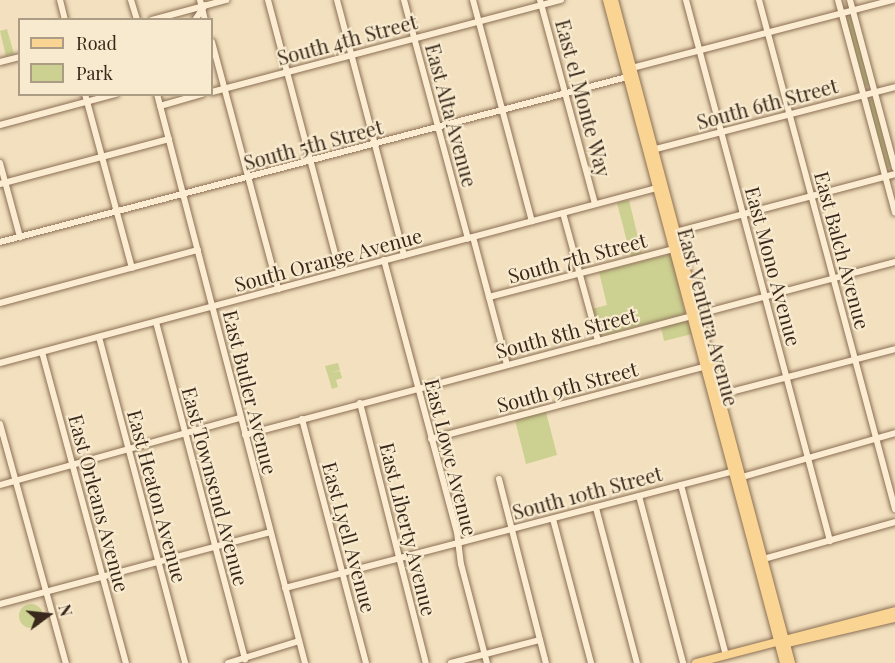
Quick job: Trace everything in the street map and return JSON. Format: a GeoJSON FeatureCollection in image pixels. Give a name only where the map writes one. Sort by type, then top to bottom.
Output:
{"type":"FeatureCollection","features":[{"type":"Feature","properties":{"kind":"main road","name":"East Ventura Avenue"},"geometry":{"type":"LineString","coordinates":[[607,0],[630,72]]}},
{"type":"Feature","properties":{"kind":"main road","name":"East Ventura Avenue"},"geometry":{"type":"LineString","coordinates":[[614,0],[630,72],[708,366],[733,471],[783,642]]}},
{"type":"Feature","properties":{"kind":"main road","name":"East Ventura Avenue"},"geometry":{"type":"LineString","coordinates":[[673,233],[673,249],[694,315]]}},
{"type":"Feature","properties":{"kind":"main road","name":"East Ventura Avenue"},"geometry":{"type":"LineString","coordinates":[[708,366],[719,395],[742,477],[760,560]]}},
{"type":"Feature","properties":{"kind":"main road"},"geometry":{"type":"LineString","coordinates":[[783,642],[895,611]]}},
{"type":"Feature","properties":{"kind":"main road"},"geometry":{"type":"LineString","coordinates":[[696,663],[895,618]]}},
{"type":"Feature","properties":{"kind":"main road"},"geometry":{"type":"LineString","coordinates":[[783,642],[784,663]]}},
{"type":"Feature","properties":{"kind":"main road"},"geometry":{"type":"LineString","coordinates":[[783,642],[791,663]]}},
{"type":"Feature","properties":{"kind":"street"},"geometry":{"type":"LineString","coordinates":[[60,0],[64,18]]}},
{"type":"Feature","properties":{"kind":"street"},"geometry":{"type":"LineString","coordinates":[[131,0],[136,18]]}},
{"type":"Feature","properties":{"kind":"street"},"geometry":{"type":"LineString","coordinates":[[202,5],[210,0]]}},
{"type":"Feature","properties":{"kind":"street"},"geometry":{"type":"LineString","coordinates":[[159,18],[226,0]]}},
{"type":"Feature","properties":{"kind":"street"},"geometry":{"type":"LineString","coordinates":[[268,0],[340,272]]}},
{"type":"Feature","properties":{"kind":"street"},"geometry":{"type":"LineString","coordinates":[[337,0],[404,255]]}},
{"type":"Feature","properties":{"kind":"street","name":"East Alta Avenue"},"geometry":{"type":"LineString","coordinates":[[404,0],[438,128],[507,365]]}},
{"type":"Feature","properties":{"kind":"street"},"geometry":{"type":"LineString","coordinates":[[473,0],[532,221]]}},
{"type":"Feature","properties":{"kind":"street","name":"South 4th Street"},"geometry":{"type":"LineString","coordinates":[[213,92],[479,22],[541,3],[561,0]]}},
{"type":"Feature","properties":{"kind":"street","name":"East Mono Avenue"},"geometry":{"type":"LineString","coordinates":[[686,0],[830,541]]}},
{"type":"Feature","properties":{"kind":"street","name":"East Balch Avenue"},"geometry":{"type":"LineString","coordinates":[[759,0],[895,509]]}},
{"type":"Feature","properties":{"kind":"street"},"geometry":{"type":"LineString","coordinates":[[838,0],[895,213]]}},
{"type":"Feature","properties":{"kind":"street"},"geometry":{"type":"LineString","coordinates":[[850,0],[895,168]]}},
{"type":"Feature","properties":{"kind":"street","name":"South 5th Street"},"geometry":{"type":"LineString","coordinates":[[0,242],[566,94],[699,50],[892,0]]}},
{"type":"Feature","properties":{"kind":"street","name":"East el Monte Way"},"geometry":{"type":"LineString","coordinates":[[541,3],[595,204]]}},
{"type":"Feature","properties":{"kind":"street"},"geometry":{"type":"LineString","coordinates":[[213,46],[278,289]]}},
{"type":"Feature","properties":{"kind":"street"},"geometry":{"type":"LineString","coordinates":[[0,62],[18,58]]}},
{"type":"Feature","properties":{"kind":"street","name":"South 6th Street"},"geometry":{"type":"LineString","coordinates":[[651,150],[895,87]]}},
{"type":"Feature","properties":{"kind":"street"},"geometry":{"type":"LineString","coordinates":[[86,96],[132,268]]}},
{"type":"Feature","properties":{"kind":"street"},"geometry":{"type":"LineString","coordinates":[[0,125],[109,96]]}},
{"type":"Feature","properties":{"kind":"street","name":"East Butler Avenue"},"geometry":{"type":"LineString","coordinates":[[158,96],[305,663]]}},
{"type":"Feature","properties":{"kind":"street"},"geometry":{"type":"LineString","coordinates":[[160,106],[195,96]]}},
{"type":"Feature","properties":{"kind":"street"},"geometry":{"type":"LineString","coordinates":[[3,183],[169,139]]}},
{"type":"Feature","properties":{"kind":"street"},"geometry":{"type":"LineString","coordinates":[[0,163],[3,183],[20,237]]}},
{"type":"Feature","properties":{"kind":"street"},"geometry":{"type":"LineString","coordinates":[[673,233],[895,174]]}},
{"type":"Feature","properties":{"kind":"street","name":"South Orange Avenue"},"geometry":{"type":"LineString","coordinates":[[0,363],[661,187]]}},
{"type":"Feature","properties":{"kind":"street"},"geometry":{"type":"LineString","coordinates":[[563,213],[598,341]]}},
{"type":"Feature","properties":{"kind":"street","name":"South 7th Street"},"geometry":{"type":"LineString","coordinates":[[489,297],[673,249]]}},
{"type":"Feature","properties":{"kind":"street"},"geometry":{"type":"LineString","coordinates":[[0,303],[198,250]]}},
{"type":"Feature","properties":{"kind":"street","name":"East Lowe Avenue"},"geometry":{"type":"LineString","coordinates":[[384,260],[487,663]]}},
{"type":"Feature","properties":{"kind":"street","name":"South 8th Street"},"geometry":{"type":"LineString","coordinates":[[245,435],[895,262]]}},
{"type":"Feature","properties":{"kind":"street","name":"East Townsend Avenue"},"geometry":{"type":"LineString","coordinates":[[156,322],[245,658]]}},
{"type":"Feature","properties":{"kind":"street","name":"East Heaton Avenue"},"geometry":{"type":"LineString","coordinates":[[99,337],[185,663]]}},
{"type":"Feature","properties":{"kind":"street"},"geometry":{"type":"LineString","coordinates":[[719,395],[895,349]]}},
{"type":"Feature","properties":{"kind":"street","name":"East Orleans Avenue"},"geometry":{"type":"LineString","coordinates":[[42,352],[126,663]]}},
{"type":"Feature","properties":{"kind":"street","name":"South 9th Street"},"geometry":{"type":"LineString","coordinates":[[431,439],[708,366]]}},
{"type":"Feature","properties":{"kind":"street","name":"East Liberty Avenue"},"geometry":{"type":"LineString","coordinates":[[360,404],[426,663]]}},
{"type":"Feature","properties":{"kind":"street"},"geometry":{"type":"LineString","coordinates":[[0,485],[240,418]]}},
{"type":"Feature","properties":{"kind":"street","name":"East Lyell Avenue"},"geometry":{"type":"LineString","coordinates":[[302,420],[366,663]]}},
{"type":"Feature","properties":{"kind":"street"},"geometry":{"type":"LineString","coordinates":[[0,424],[14,482],[66,663]]}},
{"type":"Feature","properties":{"kind":"street"},"geometry":{"type":"LineString","coordinates":[[733,471],[742,477],[895,434]]}},
{"type":"Feature","properties":{"kind":"street","name":"South 10th Street"},"geometry":{"type":"LineString","coordinates":[[285,588],[733,471]]}},
{"type":"Feature","properties":{"kind":"street"},"geometry":{"type":"LineString","coordinates":[[499,479],[546,663]]}},
{"type":"Feature","properties":{"kind":"street"},"geometry":{"type":"LineString","coordinates":[[681,485],[726,655]]}},
{"type":"Feature","properties":{"kind":"street"},"geometry":{"type":"LineString","coordinates":[[639,496],[683,663]]}},
{"type":"Feature","properties":{"kind":"street"},"geometry":{"type":"LineString","coordinates":[[596,508],[637,663]]}},
{"type":"Feature","properties":{"kind":"street"},"geometry":{"type":"LineString","coordinates":[[553,519],[591,663]]}},
{"type":"Feature","properties":{"kind":"street"},"geometry":{"type":"LineString","coordinates":[[760,560],[895,522]]}},
{"type":"Feature","properties":{"kind":"street"},"geometry":{"type":"LineString","coordinates":[[0,604],[270,532]]}},
{"type":"Feature","properties":{"kind":"street"},"geometry":{"type":"LineString","coordinates":[[451,663],[540,640]]}},
{"type":"Feature","properties":{"kind":"street"},"geometry":{"type":"LineString","coordinates":[[228,663],[299,641]]}},
{"type":"Feature","properties":{"kind":"green space"},"geometry":{"type":"Polygon","coordinates":[[[851,17],[870,85],[865,87],[846,19],[851,17]]]}},
{"type":"Feature","properties":{"kind":"green space"},"geometry":{"type":"Polygon","coordinates":[[[7,29],[14,54],[6,56],[0,31],[7,29]]]}},
{"type":"Feature","properties":{"kind":"green space"},"geometry":{"type":"Polygon","coordinates":[[[874,99],[892,166],[886,169],[868,101],[874,99]]]}},
{"type":"Feature","properties":{"kind":"green space"},"geometry":{"type":"Polygon","coordinates":[[[629,200],[642,254],[631,257],[617,203],[629,200]]]}},
{"type":"Feature","properties":{"kind":"green space"},"geometry":{"type":"Polygon","coordinates":[[[671,254],[685,314],[600,336],[592,309],[607,305],[599,272],[671,254]]]}},
{"type":"Feature","properties":{"kind":"green space"},"geometry":{"type":"Polygon","coordinates":[[[687,320],[692,334],[664,341],[661,327],[687,320]]]}},
{"type":"Feature","properties":{"kind":"green space"},"geometry":{"type":"Polygon","coordinates":[[[338,363],[340,370],[332,372],[340,371],[342,378],[336,380],[338,387],[332,389],[325,366],[338,363]]]}},
{"type":"Feature","properties":{"kind":"green space"},"geometry":{"type":"Polygon","coordinates":[[[546,412],[557,455],[526,464],[515,420],[546,412]]]}},
{"type":"Feature","properties":{"kind":"green space"},"geometry":{"type":"Polygon","coordinates":[[[31,604],[40,607],[43,616],[40,625],[31,628],[22,625],[19,616],[22,607],[31,604]]]}}]}
